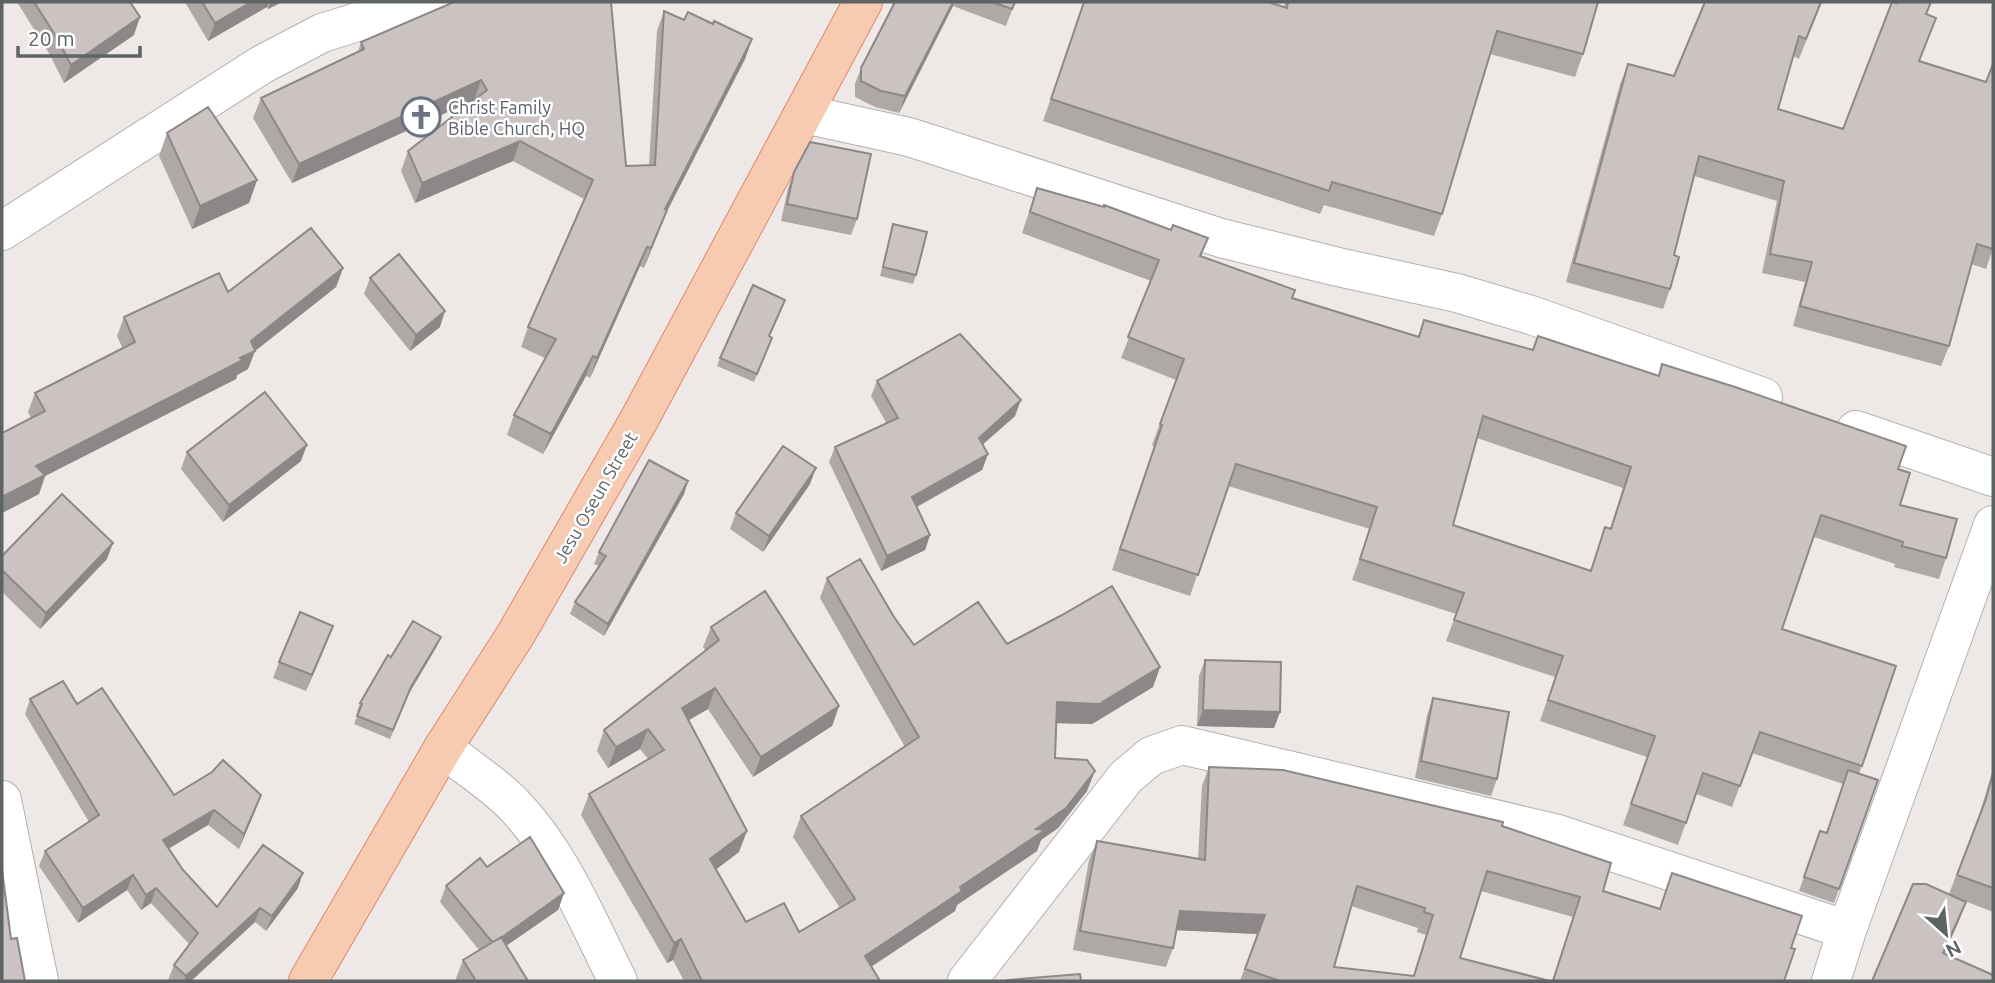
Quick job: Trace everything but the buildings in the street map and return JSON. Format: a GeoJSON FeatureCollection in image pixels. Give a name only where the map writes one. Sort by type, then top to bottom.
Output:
{"type":"FeatureCollection","features":[{"type":"Feature","properties":{"kind":"main road","name":"Jesu Oseun Street"},"geometry":{"type":"LineString","coordinates":[[308,981],[443,748],[516,635],[633,430],[804,114],[854,3]]}},
{"type":"Feature","properties":{"kind":"street"},"geometry":{"type":"LineString","coordinates":[[2,231],[261,65],[322,33],[402,8],[435,2]]}},
{"type":"Feature","properties":{"kind":"street"},"geometry":{"type":"LineString","coordinates":[[804,114],[933,145],[1221,238],[1457,293],[1531,315],[1993,477]]}},
{"type":"Feature","properties":{"kind":"street"},"geometry":{"type":"LineString","coordinates":[[1831,981],[1993,525]]}},
{"type":"Feature","properties":{"kind":"street"},"geometry":{"type":"LineString","coordinates":[[967,981],[1126,777],[1151,756],[1182,745],[1558,834],[1847,930]]}},
{"type":"Feature","properties":{"kind":"street"},"geometry":{"type":"LineString","coordinates":[[443,748],[512,803],[531,824],[558,865],[618,981]]}},
{"type":"Feature","properties":{"kind":"street"},"geometry":{"type":"LineString","coordinates":[[2,800],[39,981]]}},
{"type":"Feature","properties":{"kind":"place","name":"Christ Family Bible Church, HQ"},"geometry":{"type":"Point","coordinates":[421,117]}}]}
